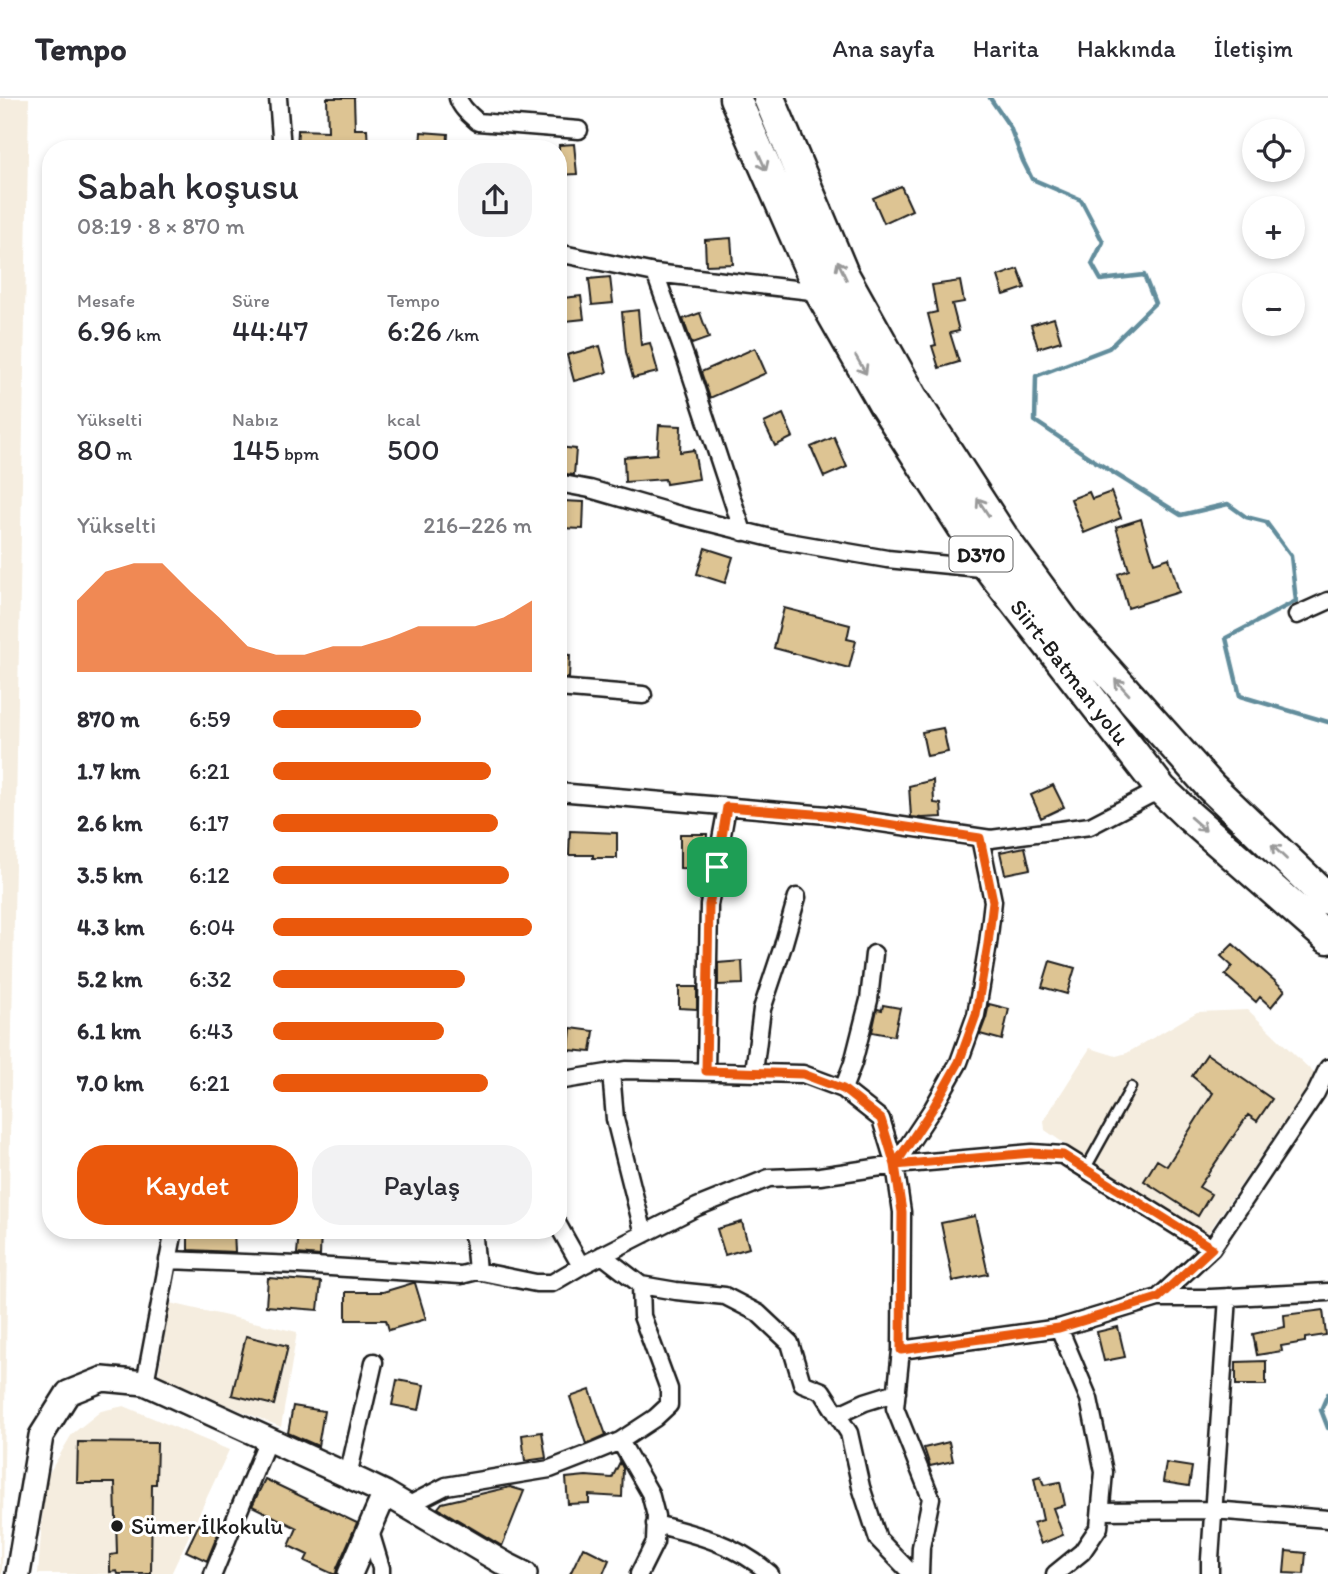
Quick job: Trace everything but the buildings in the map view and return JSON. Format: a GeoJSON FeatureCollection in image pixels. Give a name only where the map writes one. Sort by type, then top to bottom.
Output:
{"type":"FeatureCollection","features":[{"type":"Feature","properties":{"kind":"highway","name":"Siirt-Batman yolu"},"geometry":{"type":"LineString","coordinates":[[735,98],[820,292],[885,406],[990,569],[1161,789],[1328,938]]}},
{"type":"Feature","properties":{"kind":"highway","name":"Siirt-Batman yolu"},"geometry":{"type":"LineString","coordinates":[[769,98],[843,274],[913,399],[1004,539],[1069,628],[1211,787],[1328,899]]}},
{"type":"Feature","properties":{"kind":"main road"},"geometry":{"type":"LineString","coordinates":[[18,1574],[41,1436],[68,1393],[103,1379],[145,1383],[385,1493],[510,1571]]}},
{"type":"Feature","properties":{"kind":"main road"},"geometry":{"type":"LineString","coordinates":[[350,1574],[385,1493]]}},
{"type":"Feature","properties":{"kind":"street"},"geometry":{"type":"LineString","coordinates":[[278,98],[281,140]]}},
{"type":"Feature","properties":{"kind":"street"},"geometry":{"type":"LineString","coordinates":[[458,98],[468,114],[478,122],[579,130]]}},
{"type":"Feature","properties":{"kind":"street"},"geometry":{"type":"LineString","coordinates":[[567,255],[655,273],[820,292]]}},
{"type":"Feature","properties":{"kind":"street"},"geometry":{"type":"LineString","coordinates":[[655,273],[743,532]]}},
{"type":"Feature","properties":{"kind":"street"},"geometry":{"type":"LineString","coordinates":[[567,485],[783,541],[887,559],[990,569]]}},
{"type":"Feature","properties":{"kind":"street"},"geometry":{"type":"LineString","coordinates":[[1297,615],[1328,601]]}},
{"type":"Feature","properties":{"kind":"street"},"geometry":{"type":"LineString","coordinates":[[567,689],[643,695]]}},
{"type":"Feature","properties":{"kind":"street"},"geometry":{"type":"LineString","coordinates":[[567,794],[827,815],[990,839],[1090,826],[1161,789]]}},
{"type":"Feature","properties":{"kind":"street"},"geometry":{"type":"LineString","coordinates":[[706,1071],[709,905],[727,807]]}},
{"type":"Feature","properties":{"kind":"street"},"geometry":{"type":"LineString","coordinates":[[895,1165],[933,1108],[959,1062],[976,1015],[993,901],[980,838]]}},
{"type":"Feature","properties":{"kind":"street"},"geometry":{"type":"LineString","coordinates":[[754,1072],[762,1009],[797,897]]}},
{"type":"Feature","properties":{"kind":"street"},"geometry":{"type":"LineString","coordinates":[[843,1089],[853,1063],[869,1000],[874,954]]}},
{"type":"Feature","properties":{"kind":"street"},"geometry":{"type":"LineString","coordinates":[[1158,1298],[1212,1248],[1316,1093],[1328,1068]]}},
{"type":"Feature","properties":{"kind":"street"},"geometry":{"type":"LineString","coordinates":[[567,1079],[626,1070],[803,1074],[843,1089],[881,1119],[895,1165],[902,1212],[901,1350],[895,1408],[931,1498],[921,1547],[920,1574]]}},
{"type":"Feature","properties":{"kind":"street"},"geometry":{"type":"LineString","coordinates":[[611,1072],[615,1118],[644,1234]]}},
{"type":"Feature","properties":{"kind":"street"},"geometry":{"type":"LineString","coordinates":[[168,1260],[461,1275],[477,1271],[536,1283],[552,1283],[697,1207],[769,1178],[1032,1153],[1063,1155],[1212,1248]]}},
{"type":"Feature","properties":{"kind":"street"},"geometry":{"type":"LineString","coordinates":[[145,1383],[172,1239]]}},
{"type":"Feature","properties":{"kind":"street"},"geometry":{"type":"LineString","coordinates":[[474,1239],[477,1271]]}},
{"type":"Feature","properties":{"kind":"street"},"geometry":{"type":"LineString","coordinates":[[566,1239],[581,1266]]}},
{"type":"Feature","properties":{"kind":"street"},"geometry":{"type":"LineString","coordinates":[[602,1255],[641,1285],[676,1292],[725,1296],[758,1313],[790,1343],[802,1383],[822,1391],[849,1433],[861,1487],[878,1539],[912,1574]]}},
{"type":"Feature","properties":{"kind":"street"},"geometry":{"type":"LineString","coordinates":[[407,1506],[446,1486],[550,1469],[620,1441],[655,1418],[668,1405],[669,1389],[642,1316],[641,1285]]}},
{"type":"Feature","properties":{"kind":"street"},"geometry":{"type":"LineString","coordinates":[[901,1350],[1059,1328],[1158,1298],[1328,1292]]}},
{"type":"Feature","properties":{"kind":"street"},"geometry":{"type":"LineString","coordinates":[[1210,1574],[1228,1297]]}},
{"type":"Feature","properties":{"kind":"street"},"geometry":{"type":"LineString","coordinates":[[1055,1574],[1082,1552],[1100,1527],[1104,1472],[1089,1399],[1059,1328]]}},
{"type":"Feature","properties":{"kind":"street"},"geometry":{"type":"LineString","coordinates":[[348,1476],[374,1362]]}},
{"type":"Feature","properties":{"kind":"street"},"geometry":{"type":"LineString","coordinates":[[837,1415],[865,1402],[897,1392]]}},
{"type":"Feature","properties":{"kind":"street"},"geometry":{"type":"LineString","coordinates":[[213,1574],[268,1439]]}},
{"type":"Feature","properties":{"kind":"street"},"geometry":{"type":"LineString","coordinates":[[620,1441],[650,1493],[656,1516],[655,1542],[639,1574]]}},
{"type":"Feature","properties":{"kind":"street"},"geometry":{"type":"LineString","coordinates":[[1101,1510],[1213,1510],[1328,1520]]}},
{"type":"Feature","properties":{"kind":"street"},"geometry":{"type":"LineString","coordinates":[[655,1524],[690,1532],[729,1546],[761,1565],[770,1574]]}},
{"type":"Feature","properties":{"kind":"street"},"geometry":{"type":"LineString","coordinates":[[369,1528],[381,1574]]}},
{"type":"Feature","properties":{"kind":"lane"},"geometry":{"type":"LineString","coordinates":[[1086,1168],[1131,1087]]}},
{"type":"Feature","properties":{"kind":"shaded area"},"geometry":{"type":"Polygon","coordinates":[[[0,98],[29,98],[2,1574],[0,1574],[0,98]]]}},
{"type":"Feature","properties":{"kind":"shaded area"},"geometry":{"type":"Polygon","coordinates":[[[1248,1010],[1316,1075],[1208,1233],[1192,1233],[1045,1130],[1044,1120],[1090,1048],[1116,1056],[1127,1053],[1197,1012],[1248,1010]]]}},
{"type":"Feature","properties":{"kind":"shaded area"},"geometry":{"type":"Polygon","coordinates":[[[170,1303],[297,1332],[281,1427],[158,1377],[170,1303]]]}},
{"type":"Feature","properties":{"kind":"shaded area","name":"Sümer İlkokulu"},"geometry":{"type":"Polygon","coordinates":[[[124,1406],[229,1450],[171,1574],[38,1574],[45,1480],[72,1434],[101,1411],[124,1406]]]}},
{"type":"Feature","properties":{"kind":"waterway"},"geometry":{"type":"LineString","coordinates":[[990,98],[1010,127],[1032,179],[1081,200],[1103,242],[1092,264],[1101,280],[1144,275],[1155,303],[1109,348],[1036,376],[1035,421],[1181,515],[1228,504],[1246,517],[1266,522],[1291,556],[1296,601],[1226,638],[1240,696],[1328,722]]}},
{"type":"Feature","properties":{"kind":"waterway"},"geometry":{"type":"LineString","coordinates":[[1328,1394],[1321,1410],[1328,1428]]}},
{"type":"Feature","properties":{"kind":"place","name":"Sümer İlkokulu"},"geometry":{"type":"Point","coordinates":[117,1526]}},
{"type":"Feature","properties":{"kind":"route"},"geometry":{"type":"LineString","coordinates":[[717,867],[709,905],[706,1071],[803,1074],[843,1089],[881,1119],[895,1165],[902,1212],[901,1350],[1059,1328],[1158,1298],[1212,1248],[1063,1155],[1032,1153],[895,1165],[933,1108],[959,1062],[976,1015],[993,901],[980,838],[827,815],[727,807],[717,867]]}}]}
